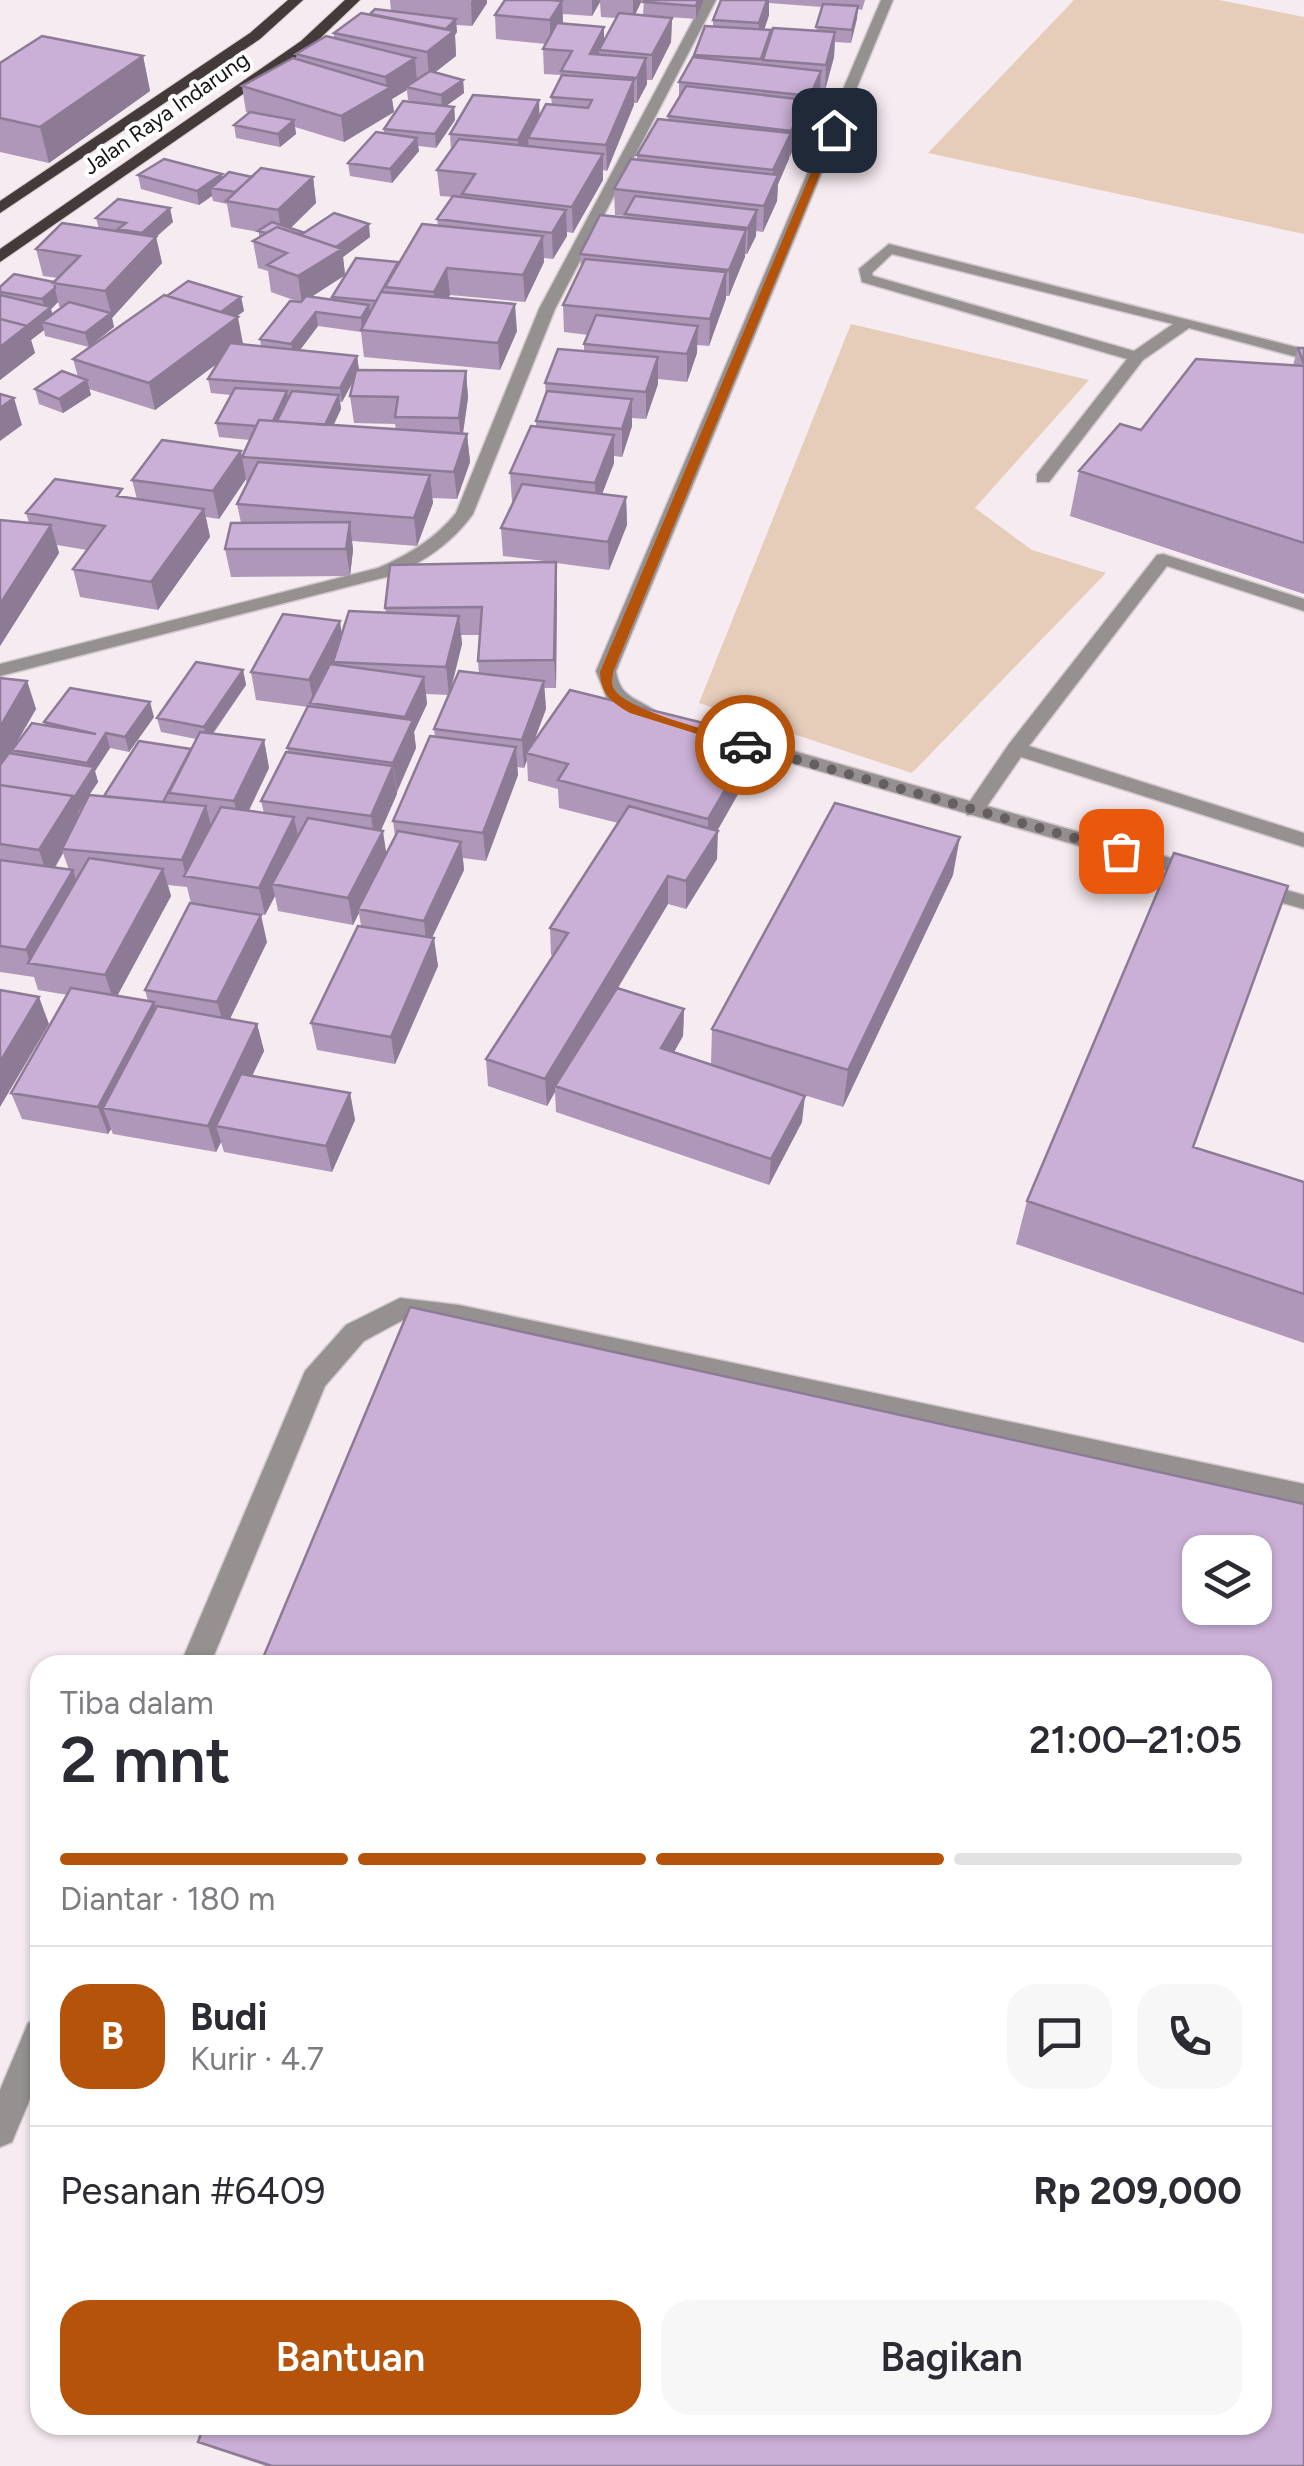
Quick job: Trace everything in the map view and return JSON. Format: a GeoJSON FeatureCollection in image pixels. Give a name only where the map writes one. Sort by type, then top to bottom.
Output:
{"type":"FeatureCollection","features":[{"type":"Feature","properties":{"kind":"highway","name":"Jalan Raya Indarung"},"geometry":{"type":"LineString","coordinates":[[0,208],[255,36],[296,0]]}},
{"type":"Feature","properties":{"kind":"highway","name":"Jalan Raya Indarung"},"geometry":{"type":"LineString","coordinates":[[0,258],[306,44],[352,0]]}},
{"type":"Feature","properties":{"kind":"highway"},"geometry":{"type":"LineString","coordinates":[[0,218],[40,228]]}},
{"type":"Feature","properties":{"kind":"street"},"geometry":{"type":"LineString","coordinates":[[0,670],[384,572],[410,562],[450,534],[464,514],[547,310],[710,0]]}},
{"type":"Feature","properties":{"kind":"street"},"geometry":{"type":"LineString","coordinates":[[887,0],[606,672],[607,688],[635,710],[1304,902]]}},
{"type":"Feature","properties":{"kind":"street"},"geometry":{"type":"LineString","coordinates":[[1137,356],[886,287],[867,279],[864,272],[889,249],[1304,354]]}},
{"type":"Feature","properties":{"kind":"street"},"geometry":{"type":"LineString","coordinates":[[1043,478],[1137,356],[1186,322]]}},
{"type":"Feature","properties":{"kind":"street"},"geometry":{"type":"LineString","coordinates":[[974,810],[1016,749],[1163,559],[1304,605]]}},
{"type":"Feature","properties":{"kind":"street"},"geometry":{"type":"LineString","coordinates":[[1016,749],[1304,840]]}},
{"type":"Feature","properties":{"kind":"street"},"geometry":{"type":"LineString","coordinates":[[199,1655],[314,1379],[355,1333],[400,1310],[459,1316],[1304,1496]]}},
{"type":"Feature","properties":{"kind":"street"},"geometry":{"type":"LineString","coordinates":[[0,2130],[30,2058]]}},
{"type":"Feature","properties":{"kind":"shaded area"},"geometry":{"type":"Polygon","coordinates":[[[1074,0],[1219,0],[1304,17],[1304,234],[928,153],[1074,0]]]}},
{"type":"Feature","properties":{"kind":"shaded area"},"geometry":{"type":"Polygon","coordinates":[[[851,324],[1089,380],[975,508],[1032,550],[1106,573],[912,773],[699,703],[851,324]]]}},
{"type":"Feature","properties":{"kind":"building"},"geometry":{"type":"Polygon","coordinates":[[[505,0],[562,1],[550,20],[495,15],[505,0]]]}},
{"type":"Feature","properties":{"kind":"building"},"geometry":{"type":"Polygon","coordinates":[[[644,0],[698,0],[696,6],[644,0]]]}},
{"type":"Feature","properties":{"kind":"building"},"geometry":{"type":"Polygon","coordinates":[[[721,0],[767,0],[759,23],[713,20],[721,0]]]}},
{"type":"Feature","properties":{"kind":"building"},"geometry":{"type":"Polygon","coordinates":[[[823,4],[858,6],[852,30],[816,27],[823,4]]]}},
{"type":"Feature","properties":{"kind":"building"},"geometry":{"type":"Polygon","coordinates":[[[375,9],[456,19],[446,29],[370,14],[375,9]]]}},
{"type":"Feature","properties":{"kind":"building"},"geometry":{"type":"Polygon","coordinates":[[[361,13],[454,31],[427,52],[334,33],[361,13]]]}},
{"type":"Feature","properties":{"kind":"building"},"geometry":{"type":"Polygon","coordinates":[[[619,13],[672,18],[652,55],[599,50],[619,13]]]}},
{"type":"Feature","properties":{"kind":"building"},"geometry":{"type":"Polygon","coordinates":[[[557,23],[604,27],[590,54],[646,58],[637,78],[561,71],[572,51],[543,49],[557,23]]]}},
{"type":"Feature","properties":{"kind":"building"},"geometry":{"type":"Polygon","coordinates":[[[705,26],[771,30],[761,59],[694,55],[705,26]]]}},
{"type":"Feature","properties":{"kind":"building"},"geometry":{"type":"Polygon","coordinates":[[[773,28],[835,32],[826,65],[763,60],[773,28]]]}},
{"type":"Feature","properties":{"kind":"building"},"geometry":{"type":"Polygon","coordinates":[[[42,36],[143,56],[40,127],[0,118],[0,63],[42,36]]]}},
{"type":"Feature","properties":{"kind":"building"},"geometry":{"type":"Polygon","coordinates":[[[326,36],[415,58],[385,77],[296,54],[326,36]]]}},
{"type":"Feature","properties":{"kind":"building"},"geometry":{"type":"Polygon","coordinates":[[[693,57],[821,71],[810,96],[679,82],[693,57]]]}},
{"type":"Feature","properties":{"kind":"building"},"geometry":{"type":"Polygon","coordinates":[[[293,58],[391,87],[341,116],[242,86],[293,58]]]}},
{"type":"Feature","properties":{"kind":"building"},"geometry":{"type":"Polygon","coordinates":[[[430,71],[463,80],[441,95],[406,87],[430,71]]]}},
{"type":"Feature","properties":{"kind":"building"},"geometry":{"type":"Polygon","coordinates":[[[562,75],[634,80],[606,145],[528,138],[546,104],[588,108],[592,100],[551,97],[562,75]]]}},
{"type":"Feature","properties":{"kind":"building"},"geometry":{"type":"Polygon","coordinates":[[[686,86],[806,100],[791,131],[668,116],[686,86]]]}},
{"type":"Feature","properties":{"kind":"building"},"geometry":{"type":"Polygon","coordinates":[[[473,95],[539,100],[518,140],[450,134],[473,95]]]}},
{"type":"Feature","properties":{"kind":"building"},"geometry":{"type":"Polygon","coordinates":[[[403,101],[454,107],[435,134],[384,129],[403,101]]]}},
{"type":"Feature","properties":{"kind":"building"},"geometry":{"type":"Polygon","coordinates":[[[250,112],[294,120],[278,134],[234,125],[250,112]]]}},
{"type":"Feature","properties":{"kind":"building"},"geometry":{"type":"Polygon","coordinates":[[[658,119],[791,133],[773,170],[637,155],[658,119]]]}},
{"type":"Feature","properties":{"kind":"building"},"geometry":{"type":"Polygon","coordinates":[[[376,132],[417,138],[390,169],[348,163],[376,132]]]}},
{"type":"Feature","properties":{"kind":"building"},"geometry":{"type":"Polygon","coordinates":[[[459,139],[603,154],[572,207],[462,194],[475,174],[437,170],[459,139]]]}},
{"type":"Feature","properties":{"kind":"building"},"geometry":{"type":"Polygon","coordinates":[[[164,159],[222,174],[197,191],[138,175],[164,159]]]}},
{"type":"Feature","properties":{"kind":"building"},"geometry":{"type":"Polygon","coordinates":[[[631,159],[778,175],[764,206],[614,189],[631,159]]]}},
{"type":"Feature","properties":{"kind":"building"},"geometry":{"type":"Polygon","coordinates":[[[261,168],[313,177],[278,210],[226,201],[261,168]]]}},
{"type":"Feature","properties":{"kind":"building"},"geometry":{"type":"Polygon","coordinates":[[[229,172],[252,177],[235,192],[211,188],[229,172]]]}},
{"type":"Feature","properties":{"kind":"building"},"geometry":{"type":"Polygon","coordinates":[[[453,196],[566,210],[552,233],[437,219],[453,196]]]}},
{"type":"Feature","properties":{"kind":"building"},"geometry":{"type":"Polygon","coordinates":[[[635,196],[757,210],[748,228],[625,214],[635,196]]]}},
{"type":"Feature","properties":{"kind":"building"},"geometry":{"type":"Polygon","coordinates":[[[118,199],[170,208],[142,233],[118,229],[126,223],[96,218],[118,199]]]}},
{"type":"Feature","properties":{"kind":"building"},"geometry":{"type":"Polygon","coordinates":[[[334,213],[369,224],[336,247],[301,235],[334,213]]]}},
{"type":"Feature","properties":{"kind":"building"},"geometry":{"type":"Polygon","coordinates":[[[600,215],[746,230],[729,270],[580,254],[600,215]]]}},
{"type":"Feature","properties":{"kind":"building"},"geometry":{"type":"Polygon","coordinates":[[[272,222],[302,232],[277,227],[266,233],[258,231],[272,222]]]}},
{"type":"Feature","properties":{"kind":"building"},"geometry":{"type":"Polygon","coordinates":[[[62,223],[156,237],[105,291],[53,283],[80,256],[36,249],[62,223]]]}},
{"type":"Feature","properties":{"kind":"building"},"geometry":{"type":"Polygon","coordinates":[[[422,224],[543,236],[523,275],[447,268],[434,292],[385,287],[422,224]]]}},
{"type":"Feature","properties":{"kind":"building"},"geometry":{"type":"Polygon","coordinates":[[[277,227],[342,249],[298,276],[267,265],[287,253],[253,241],[277,227]]]}},
{"type":"Feature","properties":{"kind":"building"},"geometry":{"type":"Polygon","coordinates":[[[356,258],[398,262],[376,301],[332,297],[356,258]]]}},
{"type":"Feature","properties":{"kind":"building"},"geometry":{"type":"Polygon","coordinates":[[[585,259],[726,272],[710,319],[563,305],[585,259]]]}},
{"type":"Feature","properties":{"kind":"building"},"geometry":{"type":"Polygon","coordinates":[[[14,274],[54,282],[55,288],[42,299],[0,292],[0,287],[14,274]]]}},
{"type":"Feature","properties":{"kind":"building"},"geometry":{"type":"Polygon","coordinates":[[[188,281],[241,297],[221,312],[167,296],[188,281]]]}},
{"type":"Feature","properties":{"kind":"building"},"geometry":{"type":"Polygon","coordinates":[[[381,292],[515,304],[498,343],[361,330],[381,292]]]}},
{"type":"Feature","properties":{"kind":"building"},"geometry":{"type":"Polygon","coordinates":[[[0,295],[51,307],[27,326],[0,319],[0,295]]]}},
{"type":"Feature","properties":{"kind":"building"},"geometry":{"type":"Polygon","coordinates":[[[164,295],[238,317],[149,383],[73,359],[164,295]]]}},
{"type":"Feature","properties":{"kind":"building"},"geometry":{"type":"Polygon","coordinates":[[[306,296],[369,305],[361,318],[316,312],[291,344],[260,339],[290,301],[301,302],[306,296]]]}},
{"type":"Feature","properties":{"kind":"building"},"geometry":{"type":"Polygon","coordinates":[[[69,302],[111,313],[85,333],[42,322],[69,302]]]}},
{"type":"Feature","properties":{"kind":"building"},"geometry":{"type":"Polygon","coordinates":[[[596,315],[698,326],[687,354],[584,344],[596,315]]]}},
{"type":"Feature","properties":{"kind":"building"},"geometry":{"type":"Polygon","coordinates":[[[0,319],[27,326],[0,347],[0,319]]]}},
{"type":"Feature","properties":{"kind":"building"},"geometry":{"type":"Polygon","coordinates":[[[230,343],[357,356],[340,388],[208,379],[230,343]]]}},
{"type":"Feature","properties":{"kind":"building"},"geometry":{"type":"Polygon","coordinates":[[[558,349],[658,357],[646,392],[545,383],[558,349]]]}},
{"type":"Feature","properties":{"kind":"building"},"geometry":{"type":"Polygon","coordinates":[[[1196,359],[1304,366],[1304,543],[1079,471],[1120,424],[1141,430],[1196,359]]]}},
{"type":"Feature","properties":{"kind":"building"},"geometry":{"type":"Polygon","coordinates":[[[356,370],[466,371],[459,418],[395,417],[398,397],[350,396],[356,370]]]}},
{"type":"Feature","properties":{"kind":"building"},"geometry":{"type":"Polygon","coordinates":[[[62,371],[87,380],[59,399],[35,389],[62,371]]]}},
{"type":"Feature","properties":{"kind":"building"},"geometry":{"type":"Polygon","coordinates":[[[235,388],[287,391],[273,421],[259,420],[256,426],[216,423],[235,388]]]}},
{"type":"Feature","properties":{"kind":"building"},"geometry":{"type":"Polygon","coordinates":[[[292,391],[339,395],[325,425],[277,421],[292,391]]]}},
{"type":"Feature","properties":{"kind":"building"},"geometry":{"type":"Polygon","coordinates":[[[547,391],[632,399],[622,429],[536,421],[547,391]]]}},
{"type":"Feature","properties":{"kind":"building"},"geometry":{"type":"Polygon","coordinates":[[[0,394],[14,398],[0,408],[0,394]]]}},
{"type":"Feature","properties":{"kind":"building"},"geometry":{"type":"Polygon","coordinates":[[[259,420],[467,434],[454,472],[242,457],[259,420]]]}},
{"type":"Feature","properties":{"kind":"building"},"geometry":{"type":"Polygon","coordinates":[[[531,426],[614,435],[595,483],[510,473],[531,426]]]}},
{"type":"Feature","properties":{"kind":"building"},"geometry":{"type":"Polygon","coordinates":[[[162,440],[241,451],[213,491],[132,480],[162,440]]]}},
{"type":"Feature","properties":{"kind":"building"},"geometry":{"type":"Polygon","coordinates":[[[258,462],[430,475],[414,518],[237,504],[258,462]]]}},
{"type":"Feature","properties":{"kind":"building"},"geometry":{"type":"Polygon","coordinates":[[[55,479],[122,489],[117,496],[204,509],[151,582],[73,569],[105,526],[26,513],[55,479]]]}},
{"type":"Feature","properties":{"kind":"building"},"geometry":{"type":"Polygon","coordinates":[[[522,484],[626,497],[608,542],[501,528],[522,484]]]}},
{"type":"Feature","properties":{"kind":"building"},"geometry":{"type":"Polygon","coordinates":[[[0,520],[51,525],[0,604],[0,520]]]}},
{"type":"Feature","properties":{"kind":"building"},"geometry":{"type":"Polygon","coordinates":[[[350,522],[346,549],[225,549],[231,523],[350,522]]]}},
{"type":"Feature","properties":{"kind":"building"},"geometry":{"type":"Polygon","coordinates":[[[556,562],[554,660],[478,661],[482,607],[385,608],[390,565],[556,562]]]}},
{"type":"Feature","properties":{"kind":"building"},"geometry":{"type":"Polygon","coordinates":[[[349,611],[459,616],[446,667],[333,662],[349,611]]]}},
{"type":"Feature","properties":{"kind":"building"},"geometry":{"type":"Polygon","coordinates":[[[283,614],[340,621],[309,680],[251,672],[283,614]]]}},
{"type":"Feature","properties":{"kind":"building"},"geometry":{"type":"Polygon","coordinates":[[[196,662],[243,670],[204,727],[157,718],[196,662]]]}},
{"type":"Feature","properties":{"kind":"building"},"geometry":{"type":"Polygon","coordinates":[[[330,664],[424,677],[405,717],[310,703],[330,664]]]}},
{"type":"Feature","properties":{"kind":"building"},"geometry":{"type":"Polygon","coordinates":[[[459,671],[544,681],[522,740],[434,729],[459,671]]]}},
{"type":"Feature","properties":{"kind":"building"},"geometry":{"type":"Polygon","coordinates":[[[0,678],[27,681],[0,727],[0,678]]]}},
{"type":"Feature","properties":{"kind":"building"},"geometry":{"type":"Polygon","coordinates":[[[70,688],[150,702],[125,737],[106,733],[87,763],[12,750],[32,723],[96,734],[44,722],[70,688]]]}},
{"type":"Feature","properties":{"kind":"building"},"geometry":{"type":"Polygon","coordinates":[[[570,690],[732,730],[719,753],[743,759],[708,819],[558,780],[568,764],[526,753],[570,690]]]}},
{"type":"Feature","properties":{"kind":"building"},"geometry":{"type":"Polygon","coordinates":[[[308,706],[413,720],[393,763],[287,748],[308,706]]]}},
{"type":"Feature","properties":{"kind":"building"},"geometry":{"type":"Polygon","coordinates":[[[200,732],[264,740],[234,801],[169,793],[200,732]]]}},
{"type":"Feature","properties":{"kind":"building"},"geometry":{"type":"Polygon","coordinates":[[[430,736],[516,747],[483,833],[393,821],[430,736]]]}},
{"type":"Feature","properties":{"kind":"building"},"geometry":{"type":"Polygon","coordinates":[[[139,741],[191,749],[163,802],[104,796],[139,741]]]}},
{"type":"Feature","properties":{"kind":"building"},"geometry":{"type":"Polygon","coordinates":[[[286,752],[393,766],[371,816],[261,801],[286,752]]]}},
{"type":"Feature","properties":{"kind":"building"},"geometry":{"type":"Polygon","coordinates":[[[9,753],[94,767],[74,798],[0,785],[0,765],[9,753]]]}},
{"type":"Feature","properties":{"kind":"building"},"geometry":{"type":"Polygon","coordinates":[[[0,785],[73,796],[39,850],[0,844],[0,785]]]}},
{"type":"Feature","properties":{"kind":"building"},"geometry":{"type":"Polygon","coordinates":[[[89,795],[206,806],[182,860],[62,849],[89,795]]]}},
{"type":"Feature","properties":{"kind":"building"},"geometry":{"type":"Polygon","coordinates":[[[835,803],[960,837],[848,1070],[712,1029],[835,803]]]}},
{"type":"Feature","properties":{"kind":"building"},"geometry":{"type":"Polygon","coordinates":[[[629,806],[718,831],[686,881],[668,876],[545,1079],[486,1059],[568,933],[550,928],[629,806]]]}},
{"type":"Feature","properties":{"kind":"building"},"geometry":{"type":"Polygon","coordinates":[[[221,807],[294,817],[259,888],[184,876],[221,807]]]}},
{"type":"Feature","properties":{"kind":"building"},"geometry":{"type":"Polygon","coordinates":[[[308,818],[383,831],[348,898],[272,884],[308,818]]]}},
{"type":"Feature","properties":{"kind":"building"},"geometry":{"type":"Polygon","coordinates":[[[398,831],[461,842],[424,921],[358,909],[398,831]]]}},
{"type":"Feature","properties":{"kind":"building"},"geometry":{"type":"Polygon","coordinates":[[[1174,853],[1288,886],[1193,1147],[1304,1182],[1304,1294],[1027,1201],[1174,853]]]}},
{"type":"Feature","properties":{"kind":"building"},"geometry":{"type":"Polygon","coordinates":[[[89,858],[163,869],[105,975],[28,963],[89,858]]]}},
{"type":"Feature","properties":{"kind":"building"},"geometry":{"type":"Polygon","coordinates":[[[0,860],[73,870],[26,950],[0,946],[0,860]]]}},
{"type":"Feature","properties":{"kind":"building"},"geometry":{"type":"Polygon","coordinates":[[[190,903],[261,915],[217,1002],[145,990],[190,903]]]}},
{"type":"Feature","properties":{"kind":"building"},"geometry":{"type":"Polygon","coordinates":[[[358,926],[434,938],[391,1037],[311,1023],[358,926]]]}},
{"type":"Feature","properties":{"kind":"building"},"geometry":{"type":"Polygon","coordinates":[[[71,988],[154,1002],[98,1107],[11,1093],[71,988]]]}},
{"type":"Feature","properties":{"kind":"building"},"geometry":{"type":"Polygon","coordinates":[[[617,988],[684,1009],[661,1048],[805,1096],[771,1159],[555,1086],[617,988]]]}},
{"type":"Feature","properties":{"kind":"building"},"geometry":{"type":"Polygon","coordinates":[[[0,990],[39,997],[0,1062],[0,990]]]}},
{"type":"Feature","properties":{"kind":"building"},"geometry":{"type":"Polygon","coordinates":[[[157,1006],[257,1024],[208,1126],[103,1108],[157,1006]]]}},
{"type":"Feature","properties":{"kind":"building"},"geometry":{"type":"Polygon","coordinates":[[[241,1074],[350,1093],[326,1146],[216,1126],[241,1074]]]}},
{"type":"Feature","properties":{"kind":"building"},"geometry":{"type":"Polygon","coordinates":[[[410,1307],[1304,1504],[1304,2466],[272,2466],[198,2442],[200,2435],[1272,2435],[1272,1655],[264,1655],[410,1307]]]}},
{"type":"Feature","properties":{"kind":"way so far"},"geometry":{"type":"LineString","coordinates":[[745,745],[1121,851]]}},
{"type":"Feature","properties":{"kind":"route"},"geometry":{"type":"LineString","coordinates":[[745,745],[635,710],[607,688],[606,672],[834,130]]}}]}
